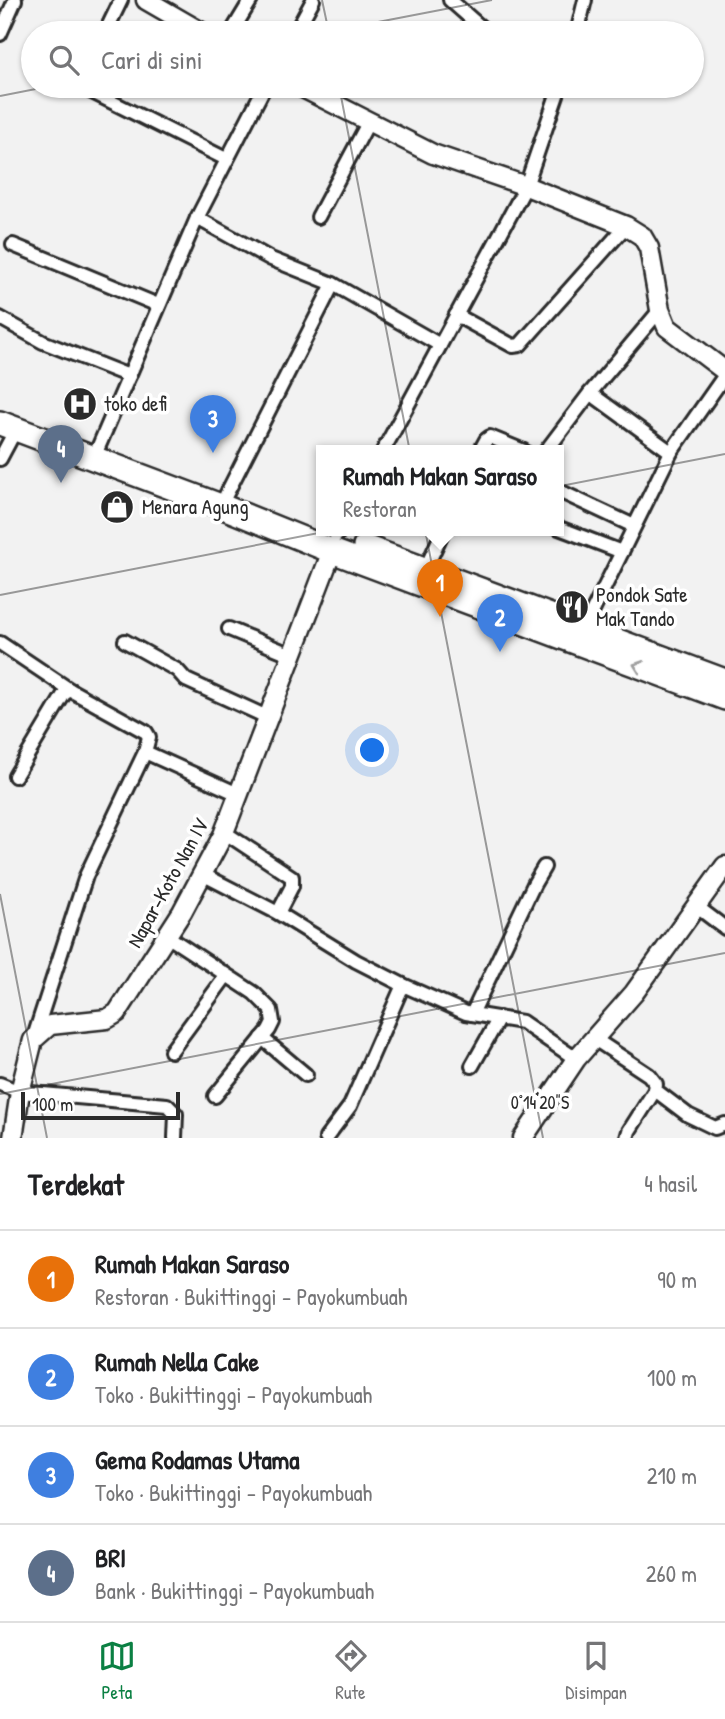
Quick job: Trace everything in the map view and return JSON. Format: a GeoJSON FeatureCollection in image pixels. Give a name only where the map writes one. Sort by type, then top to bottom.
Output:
{"type":"FeatureCollection","features":[{"type":"Feature","properties":{"kind":"highway"},"geometry":{"type":"LineString","coordinates":[[0,410],[316,530]]}},
{"type":"Feature","properties":{"kind":"highway"},"geometry":{"type":"LineString","coordinates":[[8,426],[226,508],[316,532]]}},
{"type":"Feature","properties":{"kind":"highway"},"geometry":{"type":"LineString","coordinates":[[330,536],[426,569],[488,600]]}},
{"type":"Feature","properties":{"kind":"highway"},"geometry":{"type":"LineString","coordinates":[[330,536],[725,698]]}},
{"type":"Feature","properties":{"kind":"highway"},"geometry":{"type":"LineString","coordinates":[[536,619],[585,627],[725,681]]}},
{"type":"Feature","properties":{"kind":"street"},"geometry":{"type":"LineString","coordinates":[[0,34],[15,0]]}},
{"type":"Feature","properties":{"kind":"street"},"geometry":{"type":"LineString","coordinates":[[111,21],[121,0]]}},
{"type":"Feature","properties":{"kind":"street"},"geometry":{"type":"LineString","coordinates":[[146,0],[182,21]]}},
{"type":"Feature","properties":{"kind":"street"},"geometry":{"type":"LineString","coordinates":[[238,21],[251,0]]}},
{"type":"Feature","properties":{"kind":"street"},"geometry":{"type":"LineString","coordinates":[[302,21],[313,0]]}},
{"type":"Feature","properties":{"kind":"street"},"geometry":{"type":"LineString","coordinates":[[450,0],[474,21]]}},
{"type":"Feature","properties":{"kind":"street"},"geometry":{"type":"LineString","coordinates":[[580,21],[585,0]]}},
{"type":"Feature","properties":{"kind":"street"},"geometry":{"type":"LineString","coordinates":[[104,98],[226,159]]}},
{"type":"Feature","properties":{"kind":"street"},"geometry":{"type":"LineString","coordinates":[[98,448],[197,218],[259,98]]}},
{"type":"Feature","properties":{"kind":"street"},"geometry":{"type":"LineString","coordinates":[[321,98],[433,154],[526,186],[626,226],[642,236],[649,248],[660,310],[667,327],[725,373],[671,452],[585,627]]}},
{"type":"Feature","properties":{"kind":"street"},"geometry":{"type":"LineString","coordinates":[[386,445],[526,186],[556,98]]}},
{"type":"Feature","properties":{"kind":"street"},"geometry":{"type":"LineString","coordinates":[[318,217],[368,123]]}},
{"type":"Feature","properties":{"kind":"street"},"geometry":{"type":"LineString","coordinates":[[197,218],[271,259],[333,284],[440,345]]}},
{"type":"Feature","properties":{"kind":"street"},"geometry":{"type":"LineString","coordinates":[[456,315],[513,346],[520,345],[626,226]]}},
{"type":"Feature","properties":{"kind":"street"},"geometry":{"type":"LineString","coordinates":[[13,245],[158,305]]}},
{"type":"Feature","properties":{"kind":"street"},"geometry":{"type":"LineString","coordinates":[[226,495],[333,284]]}},
{"type":"Feature","properties":{"kind":"street"},"geometry":{"type":"LineString","coordinates":[[551,445],[590,393],[660,310]]}},
{"type":"Feature","properties":{"kind":"street"},"geometry":{"type":"LineString","coordinates":[[0,318],[43,342],[129,376]]}},
{"type":"Feature","properties":{"kind":"street"},"geometry":{"type":"LineString","coordinates":[[590,393],[671,452]]}},
{"type":"Feature","properties":{"kind":"street"},"geometry":{"type":"LineString","coordinates":[[0,459],[8,426]]}},
{"type":"Feature","properties":{"kind":"street"},"geometry":{"type":"LineString","coordinates":[[483,445],[490,437],[509,445]]}},
{"type":"Feature","properties":{"kind":"street"},"geometry":{"type":"LineString","coordinates":[[564,493],[634,526]]}},
{"type":"Feature","properties":{"kind":"street"},"geometry":{"type":"LineString","coordinates":[[564,530],[622,552]]}},
{"type":"Feature","properties":{"kind":"street","name":"Napar-Koto Nan IV"},"geometry":{"type":"LineString","coordinates":[[33,1040],[50,1025],[107,1018],[117,1013],[204,875],[269,718],[292,656],[330,536]]}},
{"type":"Feature","properties":{"kind":"street"},"geometry":{"type":"LineString","coordinates":[[426,569],[441,536]]}},
{"type":"Feature","properties":{"kind":"street"},"geometry":{"type":"LineString","coordinates":[[229,629],[292,656]]}},
{"type":"Feature","properties":{"kind":"street"},"geometry":{"type":"LineString","coordinates":[[125,641],[177,670],[186,680],[269,718]]}},
{"type":"Feature","properties":{"kind":"street"},"geometry":{"type":"LineString","coordinates":[[0,643],[70,691],[146,732],[149,737],[145,752],[86,876],[33,1040],[20,1092],[13,1138]]}},
{"type":"Feature","properties":{"kind":"street"},"geometry":{"type":"LineString","coordinates":[[15,776],[64,694],[70,691]]}},
{"type":"Feature","properties":{"kind":"street"},"geometry":{"type":"LineString","coordinates":[[145,752],[238,794]]}},
{"type":"Feature","properties":{"kind":"street"},"geometry":{"type":"LineString","coordinates":[[224,832],[292,877],[292,886],[278,913]]}},
{"type":"Feature","properties":{"kind":"street"},"geometry":{"type":"LineString","coordinates":[[523,1138],[576,1059],[634,993],[725,866]]}},
{"type":"Feature","properties":{"kind":"street"},"geometry":{"type":"LineString","coordinates":[[472,1014],[544,867]]}},
{"type":"Feature","properties":{"kind":"street"},"geometry":{"type":"LineString","coordinates":[[204,875],[278,913],[356,961],[402,985],[460,1011],[516,1020],[528,1025],[576,1059]]}},
{"type":"Feature","properties":{"kind":"street"},"geometry":{"type":"LineString","coordinates":[[696,906],[725,928]]}},
{"type":"Feature","properties":{"kind":"street"},"geometry":{"type":"LineString","coordinates":[[167,936],[254,993],[271,1010],[273,1022],[215,1096]]}},
{"type":"Feature","properties":{"kind":"street"},"geometry":{"type":"LineString","coordinates":[[171,1051],[226,976]]}},
{"type":"Feature","properties":{"kind":"street"},"geometry":{"type":"LineString","coordinates":[[326,1138],[349,1106],[402,985]]}},
{"type":"Feature","properties":{"kind":"street"},"geometry":{"type":"LineString","coordinates":[[472,1066],[499,1018]]}},
{"type":"Feature","properties":{"kind":"street"},"geometry":{"type":"LineString","coordinates":[[262,1038],[306,1075]]}},
{"type":"Feature","properties":{"kind":"street"},"geometry":{"type":"LineString","coordinates":[[593,1038],[649,1074],[656,1084],[655,1090],[629,1131],[628,1138]]}},
{"type":"Feature","properties":{"kind":"street"},"geometry":{"type":"LineString","coordinates":[[0,1084],[20,1092],[167,1105],[176,1114],[175,1138]]}},
{"type":"Feature","properties":{"kind":"street"},"geometry":{"type":"LineString","coordinates":[[655,1090],[709,1126],[720,1128],[725,1124]]}},
{"type":"Feature","properties":{"kind":"place","name":"toko defi"},"geometry":{"type":"Point","coordinates":[80,404]}},
{"type":"Feature","properties":{"kind":"place","name":"Gema Rodamas Utama"},"geometry":{"type":"Point","coordinates":[213,453]}},
{"type":"Feature","properties":{"kind":"place","name":"BRI"},"geometry":{"type":"Point","coordinates":[61,483]}},
{"type":"Feature","properties":{"kind":"place","name":"Menara Agung"},"geometry":{"type":"Point","coordinates":[117,507]}},
{"type":"Feature","properties":{"kind":"place","name":"Pondok Sate Mak Tando"},"geometry":{"type":"Point","coordinates":[572,607]}},
{"type":"Feature","properties":{"kind":"place","name":"Rumah Makan Saraso"},"geometry":{"type":"Point","coordinates":[440,617]}},
{"type":"Feature","properties":{"kind":"place","name":"Rumah Nella Cake"},"geometry":{"type":"Point","coordinates":[500,652]}}]}
